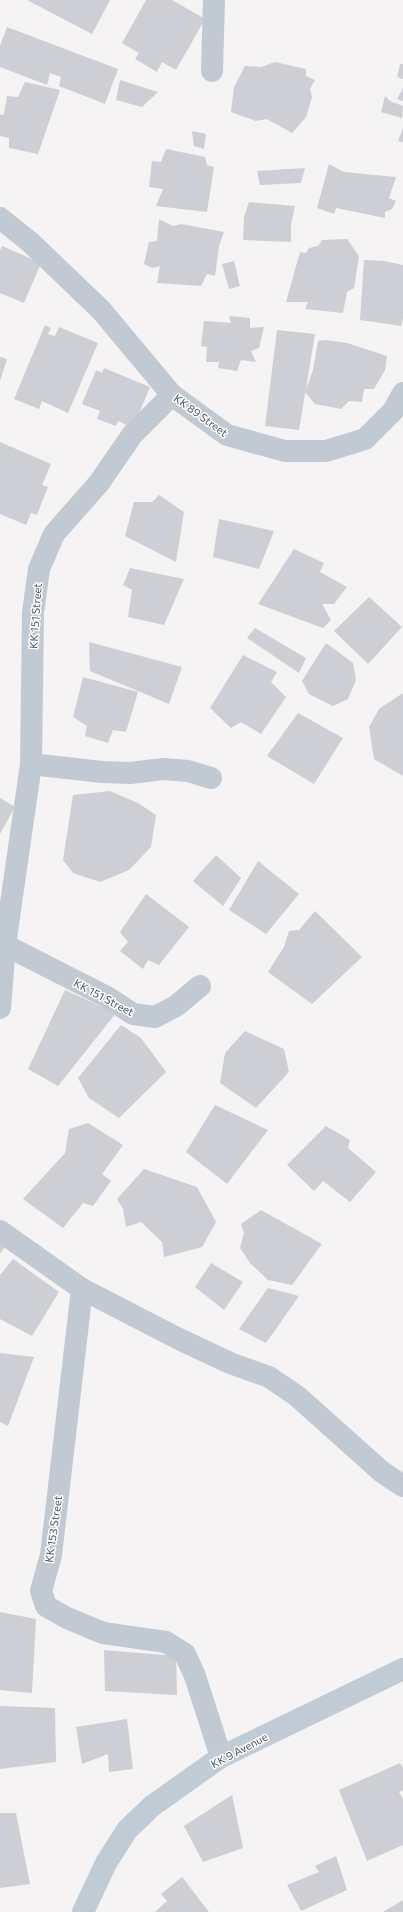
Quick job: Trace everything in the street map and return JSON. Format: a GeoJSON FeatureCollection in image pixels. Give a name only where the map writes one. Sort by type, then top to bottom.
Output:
{"type":"FeatureCollection","features":[{"type":"Feature","properties":{"kind":"main road","name":"KK 9 Avenue"},"geometry":{"type":"LineString","coordinates":[[83,1912],[106,1863],[127,1830],[152,1806],[220,1757],[403,1669]]}},
{"type":"Feature","properties":{"kind":"street"},"geometry":{"type":"LineString","coordinates":[[212,70],[214,0]]}},
{"type":"Feature","properties":{"kind":"street","name":"KK 89 Street"},"geometry":{"type":"LineString","coordinates":[[0,218],[30,242],[101,310],[172,394],[226,435],[285,451],[326,451],[365,439],[393,411],[403,393]]}},
{"type":"Feature","properties":{"kind":"street","name":"KK 151 Street"},"geometry":{"type":"LineString","coordinates":[[0,1008],[5,945],[31,764],[33,613],[39,569],[54,534],[99,483],[132,435],[172,394]]}},
{"type":"Feature","properties":{"kind":"street"},"geometry":{"type":"LineString","coordinates":[[31,764],[102,772],[130,773],[163,769],[188,771],[211,778]]}},
{"type":"Feature","properties":{"kind":"street","name":"KK 151 Street"},"geometry":{"type":"LineString","coordinates":[[5,945],[106,997],[133,1014],[155,1018],[176,1006],[200,986]]}},
{"type":"Feature","properties":{"kind":"street"},"geometry":{"type":"LineString","coordinates":[[0,1231],[82,1289],[179,1339],[230,1363],[269,1377],[297,1396],[382,1472],[403,1486]]}},
{"type":"Feature","properties":{"kind":"street","name":"KK 153 Street"},"geometry":{"type":"LineString","coordinates":[[82,1289],[51,1555],[41,1591],[46,1606],[67,1618],[104,1633],[166,1642],[185,1654],[194,1676],[220,1757]]}},
{"type":"Feature","properties":{"kind":"building"},"geometry":{"type":"Polygon","coordinates":[[[27,0],[110,0],[92,34],[27,0]]]}},
{"type":"Feature","properties":{"kind":"building"},"geometry":{"type":"Polygon","coordinates":[[[146,0],[172,0],[205,19],[176,70],[162,62],[157,72],[135,59],[139,53],[122,43],[146,0]]]}},
{"type":"Feature","properties":{"kind":"building"},"geometry":{"type":"Polygon","coordinates":[[[7,27],[118,69],[105,104],[59,86],[61,77],[50,73],[47,85],[0,67],[0,46],[7,27]]]}},
{"type":"Feature","properties":{"kind":"building"},"geometry":{"type":"Polygon","coordinates":[[[275,62],[306,69],[306,76],[315,80],[310,89],[312,97],[306,117],[292,133],[267,119],[256,121],[231,112],[234,87],[245,66],[261,67],[275,62]]]}},
{"type":"Feature","properties":{"kind":"building"},"geometry":{"type":"Polygon","coordinates":[[[400,64],[403,64],[403,79],[397,77],[400,64]]]}},
{"type":"Feature","properties":{"kind":"building"},"geometry":{"type":"Polygon","coordinates":[[[120,80],[158,92],[142,107],[116,100],[120,80]]]}},
{"type":"Feature","properties":{"kind":"building"},"geometry":{"type":"Polygon","coordinates":[[[25,82],[60,90],[38,154],[9,148],[9,138],[0,136],[0,115],[4,114],[7,96],[18,97],[25,82]]]}},
{"type":"Feature","properties":{"kind":"building"},"geometry":{"type":"Polygon","coordinates":[[[403,88],[403,101],[397,99],[403,88]]]}},
{"type":"Feature","properties":{"kind":"building"},"geometry":{"type":"Polygon","coordinates":[[[385,96],[390,101],[403,106],[402,118],[381,112],[385,96]]]}},
{"type":"Feature","properties":{"kind":"building"},"geometry":{"type":"Polygon","coordinates":[[[403,128],[403,142],[398,141],[403,128]]]}},
{"type":"Feature","properties":{"kind":"building"},"geometry":{"type":"Polygon","coordinates":[[[192,131],[206,134],[204,149],[194,146],[192,131]]]}},
{"type":"Feature","properties":{"kind":"building"},"geometry":{"type":"Polygon","coordinates":[[[166,149],[205,157],[207,165],[214,167],[207,212],[156,206],[163,189],[149,187],[152,161],[161,162],[166,149]]]}},
{"type":"Feature","properties":{"kind":"building"},"geometry":{"type":"Polygon","coordinates":[[[329,164],[344,172],[396,177],[389,198],[396,201],[392,209],[385,212],[385,218],[336,208],[334,214],[317,208],[329,164]]]}},
{"type":"Feature","properties":{"kind":"building"},"geometry":{"type":"Polygon","coordinates":[[[305,168],[301,183],[260,185],[257,171],[305,168]]]}},
{"type":"Feature","properties":{"kind":"building"},"geometry":{"type":"Polygon","coordinates":[[[249,202],[295,206],[291,225],[291,242],[243,240],[244,217],[249,202]]]}},
{"type":"Feature","properties":{"kind":"building"},"geometry":{"type":"Polygon","coordinates":[[[159,219],[173,226],[181,224],[224,232],[219,246],[215,276],[207,274],[201,286],[157,283],[160,266],[152,268],[144,264],[149,242],[157,241],[159,219]]]}},
{"type":"Feature","properties":{"kind":"building"},"geometry":{"type":"Polygon","coordinates":[[[347,239],[359,256],[354,288],[347,292],[343,313],[305,309],[308,302],[286,302],[300,252],[306,253],[309,248],[318,246],[322,240],[347,239]]]}},
{"type":"Feature","properties":{"kind":"building"},"geometry":{"type":"Polygon","coordinates":[[[2,246],[41,263],[24,303],[0,293],[0,251],[2,246]]]}},
{"type":"Feature","properties":{"kind":"building"},"geometry":{"type":"Polygon","coordinates":[[[364,260],[384,261],[403,265],[403,318],[401,326],[360,320],[364,260]]]}},
{"type":"Feature","properties":{"kind":"building"},"geometry":{"type":"Polygon","coordinates":[[[234,261],[240,286],[229,289],[222,264],[234,261]]]}},
{"type":"Feature","properties":{"kind":"building"},"geometry":{"type":"Polygon","coordinates":[[[229,316],[250,318],[250,328],[264,327],[259,348],[251,351],[256,362],[241,360],[237,371],[218,368],[219,362],[206,362],[207,347],[201,346],[204,321],[231,323],[229,316]]]}},
{"type":"Feature","properties":{"kind":"building"},"geometry":{"type":"Polygon","coordinates":[[[45,325],[51,328],[48,334],[55,336],[59,327],[98,343],[68,413],[42,401],[39,409],[14,399],[45,325]]]}},
{"type":"Feature","properties":{"kind":"building"},"geometry":{"type":"Polygon","coordinates":[[[277,330],[315,334],[299,430],[265,426],[277,330]]]}},
{"type":"Feature","properties":{"kind":"building"},"geometry":{"type":"Polygon","coordinates":[[[325,340],[347,343],[387,356],[385,370],[374,389],[364,389],[362,402],[349,401],[341,409],[315,404],[305,392],[313,370],[318,341],[325,340]]]}},
{"type":"Feature","properties":{"kind":"building"},"geometry":{"type":"Polygon","coordinates":[[[0,357],[7,359],[0,381],[0,357]]]}},
{"type":"Feature","properties":{"kind":"building"},"geometry":{"type":"Polygon","coordinates":[[[104,368],[150,387],[133,428],[118,421],[116,426],[97,419],[100,411],[82,404],[96,370],[102,373],[104,368]]]}},
{"type":"Feature","properties":{"kind":"building"},"geometry":{"type":"Polygon","coordinates":[[[0,442],[51,464],[42,485],[48,487],[37,515],[31,513],[26,525],[0,514],[0,442]]]}},
{"type":"Feature","properties":{"kind":"building"},"geometry":{"type":"Polygon","coordinates":[[[159,495],[184,512],[176,562],[125,536],[134,502],[152,502],[159,495]]]}},
{"type":"Feature","properties":{"kind":"building"},"geometry":{"type":"Polygon","coordinates":[[[219,519],[274,531],[259,569],[213,557],[219,519]]]}},
{"type":"Feature","properties":{"kind":"building"},"geometry":{"type":"Polygon","coordinates":[[[294,549],[324,563],[320,572],[347,587],[334,604],[322,604],[331,620],[323,628],[258,604],[294,549]]]}},
{"type":"Feature","properties":{"kind":"building"},"geometry":{"type":"Polygon","coordinates":[[[130,568],[184,579],[164,625],[128,617],[132,590],[123,585],[130,568]]]}},
{"type":"Feature","properties":{"kind":"building"},"geometry":{"type":"Polygon","coordinates":[[[369,597],[402,627],[368,664],[334,631],[369,597]]]}},
{"type":"Feature","properties":{"kind":"building"},"geometry":{"type":"Polygon","coordinates":[[[255,628],[306,658],[299,673],[247,638],[255,628]]]}},
{"type":"Feature","properties":{"kind":"building"},"geometry":{"type":"Polygon","coordinates":[[[89,642],[182,667],[169,704],[90,671],[89,642]]]}},
{"type":"Feature","properties":{"kind":"building"},"geometry":{"type":"Polygon","coordinates":[[[326,643],[353,663],[356,680],[348,699],[333,706],[309,694],[302,681],[326,643]]]}},
{"type":"Feature","properties":{"kind":"building"},"geometry":{"type":"Polygon","coordinates":[[[243,655],[277,672],[271,682],[286,697],[261,734],[241,722],[231,728],[210,708],[243,655]]]}},
{"type":"Feature","properties":{"kind":"building"},"geometry":{"type":"Polygon","coordinates":[[[83,677],[138,692],[126,732],[113,730],[108,743],[85,736],[87,726],[73,717],[83,677]]]}},
{"type":"Feature","properties":{"kind":"building"},"geometry":{"type":"Polygon","coordinates":[[[403,693],[403,776],[374,759],[369,727],[379,709],[403,693]]]}},
{"type":"Feature","properties":{"kind":"building"},"geometry":{"type":"Polygon","coordinates":[[[298,713],[343,738],[314,784],[267,756],[298,713]]]}},
{"type":"Feature","properties":{"kind":"building"},"geometry":{"type":"Polygon","coordinates":[[[110,791],[138,803],[156,815],[151,847],[129,870],[100,882],[73,873],[63,860],[73,795],[110,791]]]}},
{"type":"Feature","properties":{"kind":"building"},"geometry":{"type":"Polygon","coordinates":[[[0,798],[15,807],[0,834],[0,798]]]}},
{"type":"Feature","properties":{"kind":"building"},"geometry":{"type":"Polygon","coordinates":[[[216,855],[241,878],[223,906],[193,881],[216,855]]]}},
{"type":"Feature","properties":{"kind":"building"},"geometry":{"type":"Polygon","coordinates":[[[258,861],[299,894],[266,934],[229,910],[258,861]]]}},
{"type":"Feature","properties":{"kind":"building"},"geometry":{"type":"Polygon","coordinates":[[[146,894],[189,927],[159,965],[148,960],[143,969],[120,951],[128,942],[120,932],[146,894]]]}},
{"type":"Feature","properties":{"kind":"building"},"geometry":{"type":"Polygon","coordinates":[[[315,911],[362,957],[312,1004],[268,972],[284,947],[289,931],[299,930],[315,911]]]}},
{"type":"Feature","properties":{"kind":"building"},"geometry":{"type":"Polygon","coordinates":[[[65,990],[116,1013],[58,1086],[28,1069],[65,990]]]}},
{"type":"Feature","properties":{"kind":"building"},"geometry":{"type":"Polygon","coordinates":[[[121,1025],[141,1038],[166,1072],[119,1118],[89,1098],[78,1078],[121,1025]]]}},
{"type":"Feature","properties":{"kind":"building"},"geometry":{"type":"Polygon","coordinates":[[[245,1031],[284,1049],[289,1072],[256,1108],[220,1083],[225,1053],[245,1031]]]}},
{"type":"Feature","properties":{"kind":"building"},"geometry":{"type":"Polygon","coordinates":[[[215,1105],[268,1130],[227,1184],[186,1152],[215,1105]]]}},
{"type":"Feature","properties":{"kind":"building"},"geometry":{"type":"Polygon","coordinates":[[[88,1123],[123,1145],[102,1174],[111,1181],[93,1206],[83,1203],[63,1228],[23,1199],[65,1153],[69,1129],[88,1123]]]}},
{"type":"Feature","properties":{"kind":"building"},"geometry":{"type":"Polygon","coordinates":[[[326,1126],[350,1140],[348,1148],[376,1172],[350,1202],[323,1181],[314,1191],[287,1165],[326,1126]]]}},
{"type":"Feature","properties":{"kind":"building"},"geometry":{"type":"Polygon","coordinates":[[[144,1169],[197,1187],[216,1222],[202,1247],[164,1257],[162,1242],[141,1222],[126,1227],[123,1209],[117,1199],[144,1169]]]}},
{"type":"Feature","properties":{"kind":"building"},"geometry":{"type":"Polygon","coordinates":[[[261,1210],[322,1244],[292,1285],[268,1280],[250,1263],[240,1248],[244,1233],[241,1224],[261,1210]]]}},
{"type":"Feature","properties":{"kind":"building"},"geometry":{"type":"Polygon","coordinates":[[[0,1244],[5,1247],[0,1254],[0,1244]]]}},
{"type":"Feature","properties":{"kind":"building"},"geometry":{"type":"Polygon","coordinates":[[[13,1259],[59,1292],[32,1336],[0,1319],[0,1275],[13,1259]]]}},
{"type":"Feature","properties":{"kind":"building"},"geometry":{"type":"Polygon","coordinates":[[[211,1263],[243,1282],[224,1310],[195,1287],[211,1263]]]}},
{"type":"Feature","properties":{"kind":"building"},"geometry":{"type":"Polygon","coordinates":[[[268,1288],[299,1296],[266,1343],[239,1329],[268,1288]]]}},
{"type":"Feature","properties":{"kind":"building"},"geometry":{"type":"Polygon","coordinates":[[[0,1353],[34,1357],[8,1426],[0,1422],[0,1353]]]}},
{"type":"Feature","properties":{"kind":"building"},"geometry":{"type":"Polygon","coordinates":[[[0,1612],[36,1619],[32,1693],[0,1690],[0,1612]]]}},
{"type":"Feature","properties":{"kind":"building"},"geometry":{"type":"Polygon","coordinates":[[[104,1650],[176,1656],[177,1695],[105,1691],[104,1650]]]}},
{"type":"Feature","properties":{"kind":"building"},"geometry":{"type":"Polygon","coordinates":[[[0,1706],[55,1708],[56,1762],[0,1769],[0,1706]]]}},
{"type":"Feature","properties":{"kind":"building"},"geometry":{"type":"Polygon","coordinates":[[[127,1719],[133,1769],[109,1772],[108,1754],[82,1764],[76,1727],[127,1719]]]}},
{"type":"Feature","properties":{"kind":"building"},"geometry":{"type":"Polygon","coordinates":[[[400,1763],[403,1768],[403,1790],[399,1792],[403,1799],[403,1845],[367,1861],[339,1790],[400,1763]]]}},
{"type":"Feature","properties":{"kind":"building"},"geometry":{"type":"Polygon","coordinates":[[[232,1795],[243,1848],[203,1862],[184,1826],[232,1795]]]}},
{"type":"Feature","properties":{"kind":"building"},"geometry":{"type":"Polygon","coordinates":[[[0,1813],[16,1813],[30,1884],[0,1888],[0,1813]]]}},
{"type":"Feature","properties":{"kind":"building"},"geometry":{"type":"Polygon","coordinates":[[[336,1856],[347,1890],[301,1911],[287,1885],[319,1872],[315,1866],[336,1856]]]}},
{"type":"Feature","properties":{"kind":"building"},"geometry":{"type":"Polygon","coordinates":[[[182,1877],[209,1912],[155,1912],[167,1901],[161,1894],[182,1877]]]}},
{"type":"Feature","properties":{"kind":"building"},"geometry":{"type":"Polygon","coordinates":[[[403,1900],[403,1912],[383,1912],[403,1900]]]}}]}
